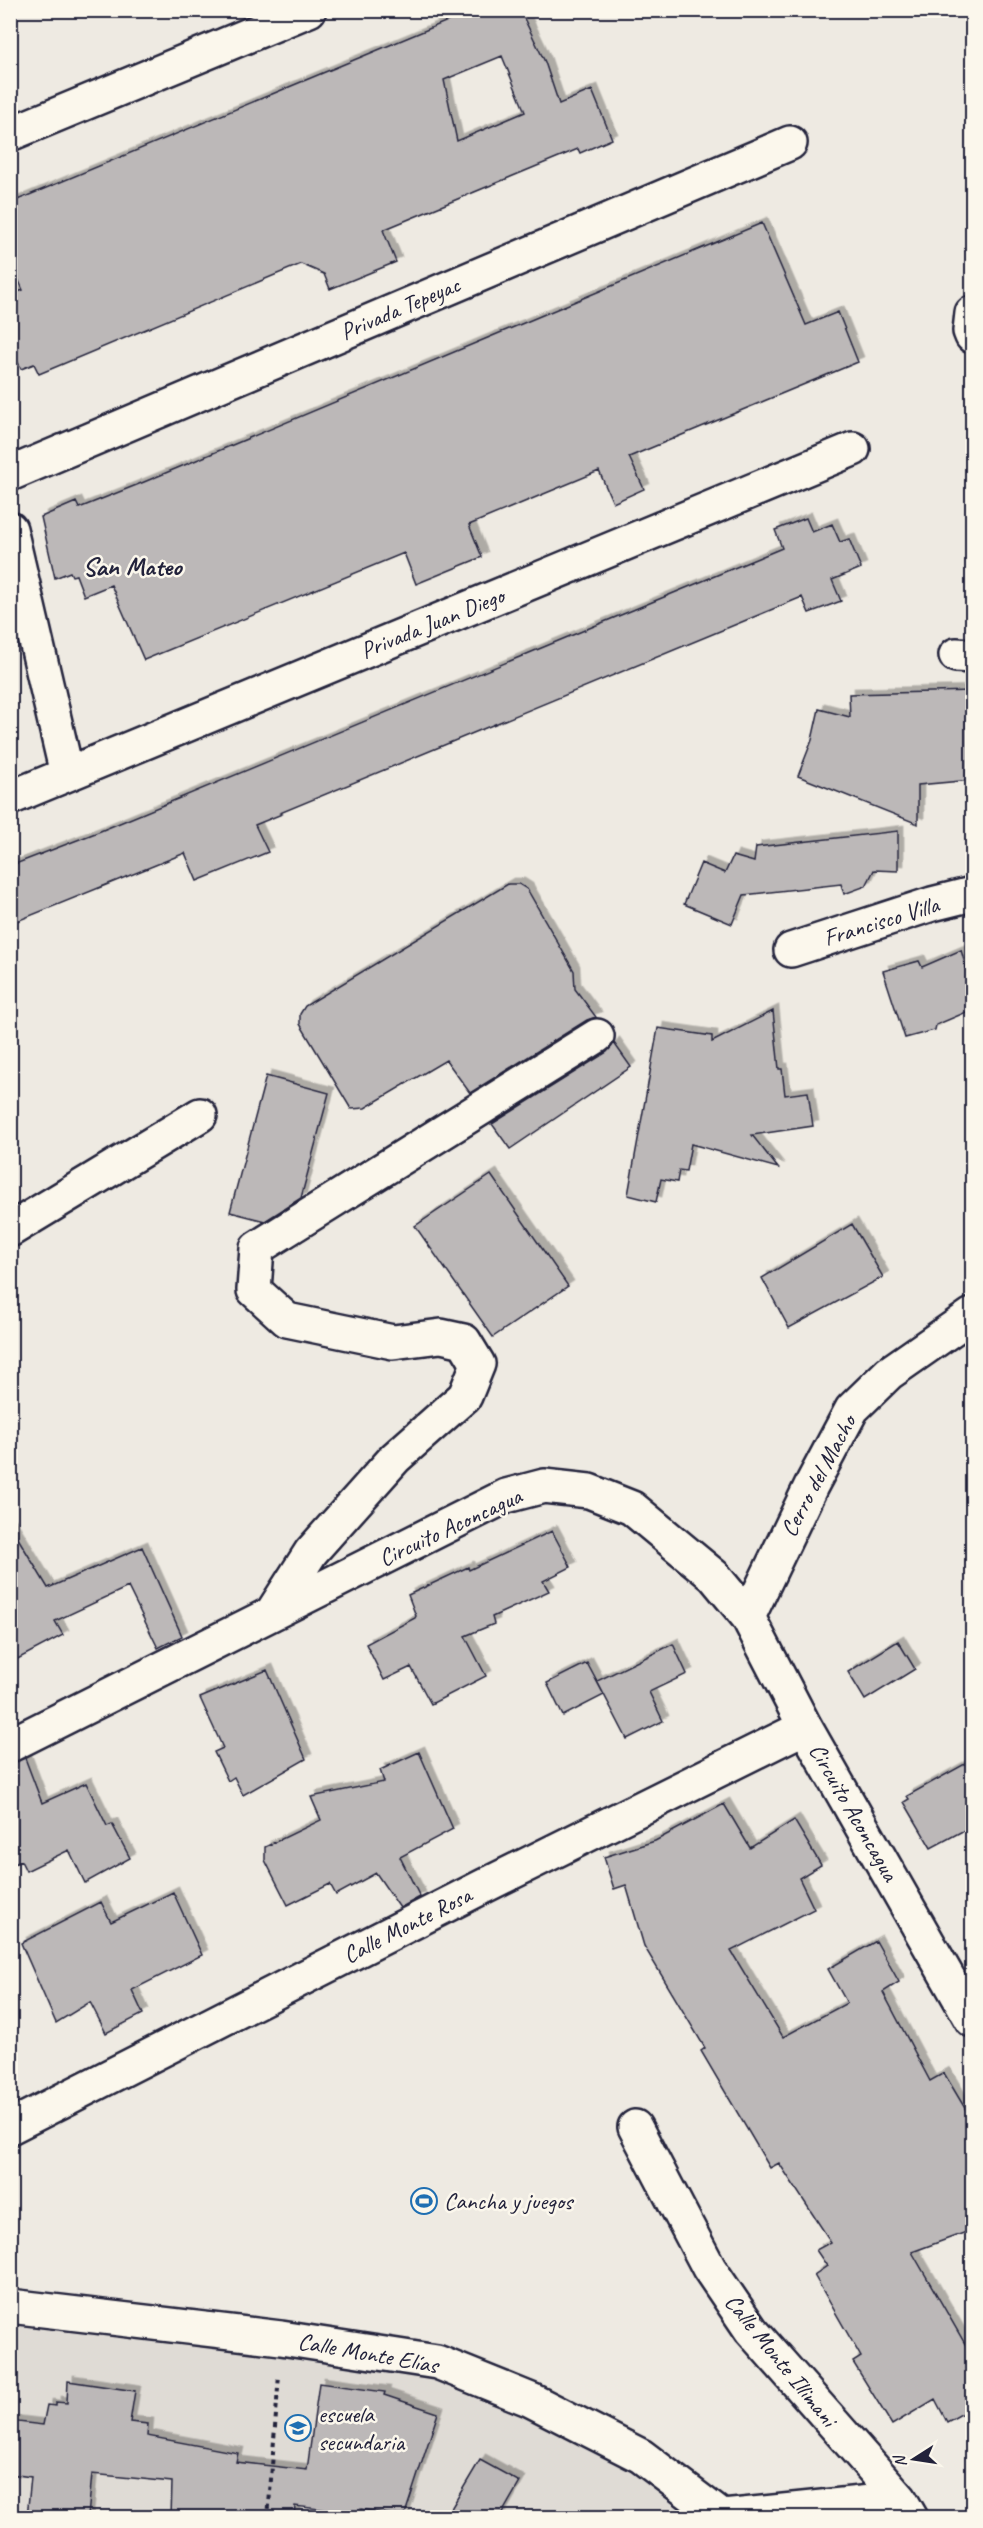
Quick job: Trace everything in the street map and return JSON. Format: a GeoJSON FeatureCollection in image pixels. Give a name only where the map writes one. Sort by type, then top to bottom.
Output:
{"type":"FeatureCollection","features":[{"type":"Feature","properties":{"kind":"street"},"geometry":{"type":"LineString","coordinates":[[10,135],[309,10]]}},
{"type":"Feature","properties":{"kind":"street","name":"Privada Tepeyac"},"geometry":{"type":"LineString","coordinates":[[10,474],[790,143]]}},
{"type":"Feature","properties":{"kind":"street"},"geometry":{"type":"LineString","coordinates":[[972,313],[970,331],[972,336]]}},
{"type":"Feature","properties":{"kind":"street","name":"Privada Juan Diego"},"geometry":{"type":"LineString","coordinates":[[10,798],[853,449]]}},
{"type":"Feature","properties":{"kind":"street"},"geometry":{"type":"LineString","coordinates":[[10,529],[68,774]]}},
{"type":"Feature","properties":{"kind":"street","name":"Francisco Villa"},"geometry":{"type":"LineString","coordinates":[[791,950],[932,904],[972,894]]}},
{"type":"Feature","properties":{"kind":"street"},"geometry":{"type":"LineString","coordinates":[[271,1614],[311,1552],[326,1535],[395,1458],[465,1396],[478,1364],[464,1341],[441,1336],[393,1342],[287,1320],[254,1290],[257,1248],[597,1036]]}},
{"type":"Feature","properties":{"kind":"street"},"geometry":{"type":"LineString","coordinates":[[10,1230],[200,1115]]}},
{"type":"Feature","properties":{"kind":"street","name":"Cerro del Macho"},"geometry":{"type":"LineString","coordinates":[[748,1617],[811,1486],[852,1409],[889,1373],[972,1315]]}},
{"type":"Feature","properties":{"kind":"street","name":"Circuito Aconcagua"},"geometry":{"type":"LineString","coordinates":[[10,1745],[506,1496],[544,1486],[589,1491],[632,1508],[714,1576],[748,1617],[805,1727],[972,2020]]}},
{"type":"Feature","properties":{"kind":"street","name":"Calle Monte Rosa"},"geometry":{"type":"LineString","coordinates":[[10,2127],[484,1886],[805,1727]]}},
{"type":"Feature","properties":{"kind":"street","name":"Calle Monte Illimani"},"geometry":{"type":"LineString","coordinates":[[634,2127],[709,2268],[751,2330],[906,2508]]}},
{"type":"Feature","properties":{"kind":"street","name":"Calle Monte Elías"},"geometry":{"type":"LineString","coordinates":[[10,2306],[282,2338],[437,2362],[531,2400],[641,2456],[723,2517]]}},
{"type":"Feature","properties":{"kind":"street"},"geometry":{"type":"LineString","coordinates":[[723,2517],[906,2508]]}},
{"type":"Feature","properties":{"kind":"path"},"geometry":{"type":"LineString","coordinates":[[268,2517],[282,2338]]}},
{"type":"Feature","properties":{"kind":"shaded area","name":"escuela secundaria"},"geometry":{"type":"Polygon","coordinates":[[[11,2306],[437,2362],[723,2518],[11,2518],[11,2306]]]}},
{"type":"Feature","properties":{"kind":"building"},"geometry":{"type":"Polygon","coordinates":[[[474,10],[520,10],[545,62],[559,104],[592,90],[612,139],[580,153],[578,149],[383,230],[396,262],[330,289],[324,274],[301,264],[39,374],[34,364],[21,369],[10,345],[10,295],[23,290],[10,261],[10,203],[474,10]],[[502,56],[444,80],[457,141],[525,112],[502,56]]]}},
{"type":"Feature","properties":{"kind":"building"},"geometry":{"type":"Polygon","coordinates":[[[762,223],[806,325],[838,312],[858,362],[629,457],[644,489],[613,503],[599,471],[469,525],[482,557],[416,584],[404,553],[144,660],[111,585],[84,596],[76,575],[72,576],[70,572],[55,578],[41,517],[76,502],[79,508],[144,482],[762,223]]]}},
{"type":"Feature","properties":{"kind":"building"},"geometry":{"type":"Polygon","coordinates":[[[806,518],[812,532],[832,524],[840,542],[849,539],[861,568],[832,580],[841,601],[809,613],[802,597],[280,813],[282,814],[255,825],[268,852],[197,881],[185,853],[10,924],[10,866],[98,832],[782,548],[775,530],[806,518]]]}},
{"type":"Feature","properties":{"kind":"building"},"geometry":{"type":"Polygon","coordinates":[[[972,691],[972,780],[918,785],[918,824],[798,776],[812,740],[819,709],[850,717],[849,694],[972,691]]]}},
{"type":"Feature","properties":{"kind":"building"},"geometry":{"type":"Polygon","coordinates":[[[898,831],[898,871],[874,870],[866,886],[844,894],[841,884],[744,895],[732,924],[684,904],[701,863],[725,873],[733,856],[754,862],[756,847],[898,831]]]}},
{"type":"Feature","properties":{"kind":"building"},"geometry":{"type":"Polygon","coordinates":[[[508,884],[519,884],[527,889],[574,971],[575,989],[596,1017],[587,1020],[470,1093],[446,1060],[365,1108],[351,1109],[300,1024],[300,1014],[305,1006],[508,884]]]}},
{"type":"Feature","properties":{"kind":"building"},"geometry":{"type":"Polygon","coordinates":[[[961,950],[972,989],[972,995],[968,996],[969,1011],[936,1025],[935,1030],[905,1038],[883,971],[919,961],[922,967],[961,950]]]}},
{"type":"Feature","properties":{"kind":"building"},"geometry":{"type":"Polygon","coordinates":[[[773,1011],[779,1069],[782,1069],[785,1095],[808,1092],[813,1126],[752,1135],[778,1168],[691,1144],[686,1171],[679,1170],[677,1182],[661,1179],[656,1202],[628,1195],[658,1028],[712,1036],[712,1042],[773,1011]]]}},
{"type":"Feature","properties":{"kind":"building"},"geometry":{"type":"Polygon","coordinates":[[[614,1043],[631,1067],[510,1149],[492,1124],[607,1052],[614,1043]]]}},
{"type":"Feature","properties":{"kind":"building"},"geometry":{"type":"Polygon","coordinates":[[[266,1076],[329,1093],[301,1198],[265,1221],[230,1212],[266,1076]]]}},
{"type":"Feature","properties":{"kind":"building"},"geometry":{"type":"Polygon","coordinates":[[[491,1175],[568,1286],[493,1337],[415,1226],[491,1175]]]}},
{"type":"Feature","properties":{"kind":"building"},"geometry":{"type":"Polygon","coordinates":[[[852,1224],[883,1277],[789,1328],[762,1278],[852,1224]]]}},
{"type":"Feature","properties":{"kind":"building"},"geometry":{"type":"Polygon","coordinates":[[[10,1525],[48,1588],[142,1547],[182,1636],[158,1648],[128,1587],[55,1621],[63,1635],[10,1663],[10,1525]]]}},
{"type":"Feature","properties":{"kind":"building"},"geometry":{"type":"Polygon","coordinates":[[[552,1531],[571,1567],[543,1581],[549,1591],[492,1617],[494,1624],[465,1636],[486,1676],[431,1704],[411,1667],[384,1680],[366,1644],[415,1618],[408,1595],[468,1567],[469,1570],[552,1531]]]}},
{"type":"Feature","properties":{"kind":"building"},"geometry":{"type":"Polygon","coordinates":[[[898,1641],[915,1669],[865,1700],[848,1672],[898,1641]]]}},
{"type":"Feature","properties":{"kind":"building"},"geometry":{"type":"Polygon","coordinates":[[[673,1644],[687,1674],[649,1692],[663,1721],[627,1739],[597,1681],[673,1644]]]}},
{"type":"Feature","properties":{"kind":"building"},"geometry":{"type":"Polygon","coordinates":[[[587,1663],[604,1695],[563,1716],[547,1683],[587,1663]]]}},
{"type":"Feature","properties":{"kind":"building"},"geometry":{"type":"Polygon","coordinates":[[[267,1670],[306,1759],[243,1795],[234,1777],[228,1781],[214,1752],[223,1748],[200,1698],[267,1670]]]}},
{"type":"Feature","properties":{"kind":"building"},"geometry":{"type":"Polygon","coordinates":[[[419,1752],[453,1829],[400,1857],[420,1897],[400,1908],[376,1873],[336,1895],[330,1884],[288,1905],[265,1860],[265,1847],[321,1820],[311,1797],[384,1782],[380,1770],[419,1752]]]}},
{"type":"Feature","properties":{"kind":"building"},"geometry":{"type":"Polygon","coordinates":[[[25,1758],[42,1803],[86,1783],[107,1826],[112,1824],[130,1858],[85,1883],[69,1850],[26,1871],[21,1861],[10,1866],[10,1763],[25,1758]]]}},
{"type":"Feature","properties":{"kind":"building"},"geometry":{"type":"Polygon","coordinates":[[[972,1760],[972,1826],[931,1848],[904,1802],[909,1799],[907,1796],[972,1760]]]}},
{"type":"Feature","properties":{"kind":"building"},"geometry":{"type":"Polygon","coordinates":[[[724,1804],[750,1848],[794,1820],[821,1865],[799,1878],[814,1909],[731,1951],[783,2037],[847,2003],[828,1969],[876,1941],[899,1982],[883,1992],[930,2081],[944,2073],[972,2120],[972,2230],[912,2252],[972,2356],[972,2408],[947,2422],[935,2399],[892,2425],[853,2362],[861,2357],[814,2275],[827,2266],[816,2250],[831,2242],[779,2163],[770,2168],[701,2051],[705,2048],[644,1946],[626,1885],[614,1889],[604,1857],[655,1841],[724,1804]]]}},
{"type":"Feature","properties":{"kind":"building"},"geometry":{"type":"Polygon","coordinates":[[[173,1892],[202,1955],[132,1990],[143,2014],[106,2033],[90,2002],[56,2023],[21,1943],[101,1902],[111,1922],[173,1892]]]}},
{"type":"Feature","properties":{"kind":"building"},"geometry":{"type":"Polygon","coordinates":[[[68,2381],[135,2391],[130,2422],[148,2424],[147,2436],[238,2453],[236,2462],[307,2470],[319,2383],[385,2392],[384,2395],[438,2413],[404,2517],[361,2509],[360,2514],[295,2506],[294,2517],[171,2517],[172,2482],[92,2474],[88,2517],[27,2517],[31,2477],[10,2474],[10,2421],[43,2425],[47,2405],[56,2406],[56,2402],[67,2403],[68,2381]]]}},
{"type":"Feature","properties":{"kind":"building"},"geometry":{"type":"Polygon","coordinates":[[[480,2460],[520,2482],[500,2517],[446,2517],[480,2460]]]}},
{"type":"Feature","properties":{"kind":"place","name":"Cancha y juegos"},"geometry":{"type":"Point","coordinates":[424,2201]}},
{"type":"Feature","properties":{"kind":"place","name":"escuela secundaria"},"geometry":{"type":"Point","coordinates":[298,2428]}},
{"type":"Feature","properties":{"kind":"district","name":"San Mateo"},"geometry":{"type":"Point","coordinates":[132,566]}}]}
